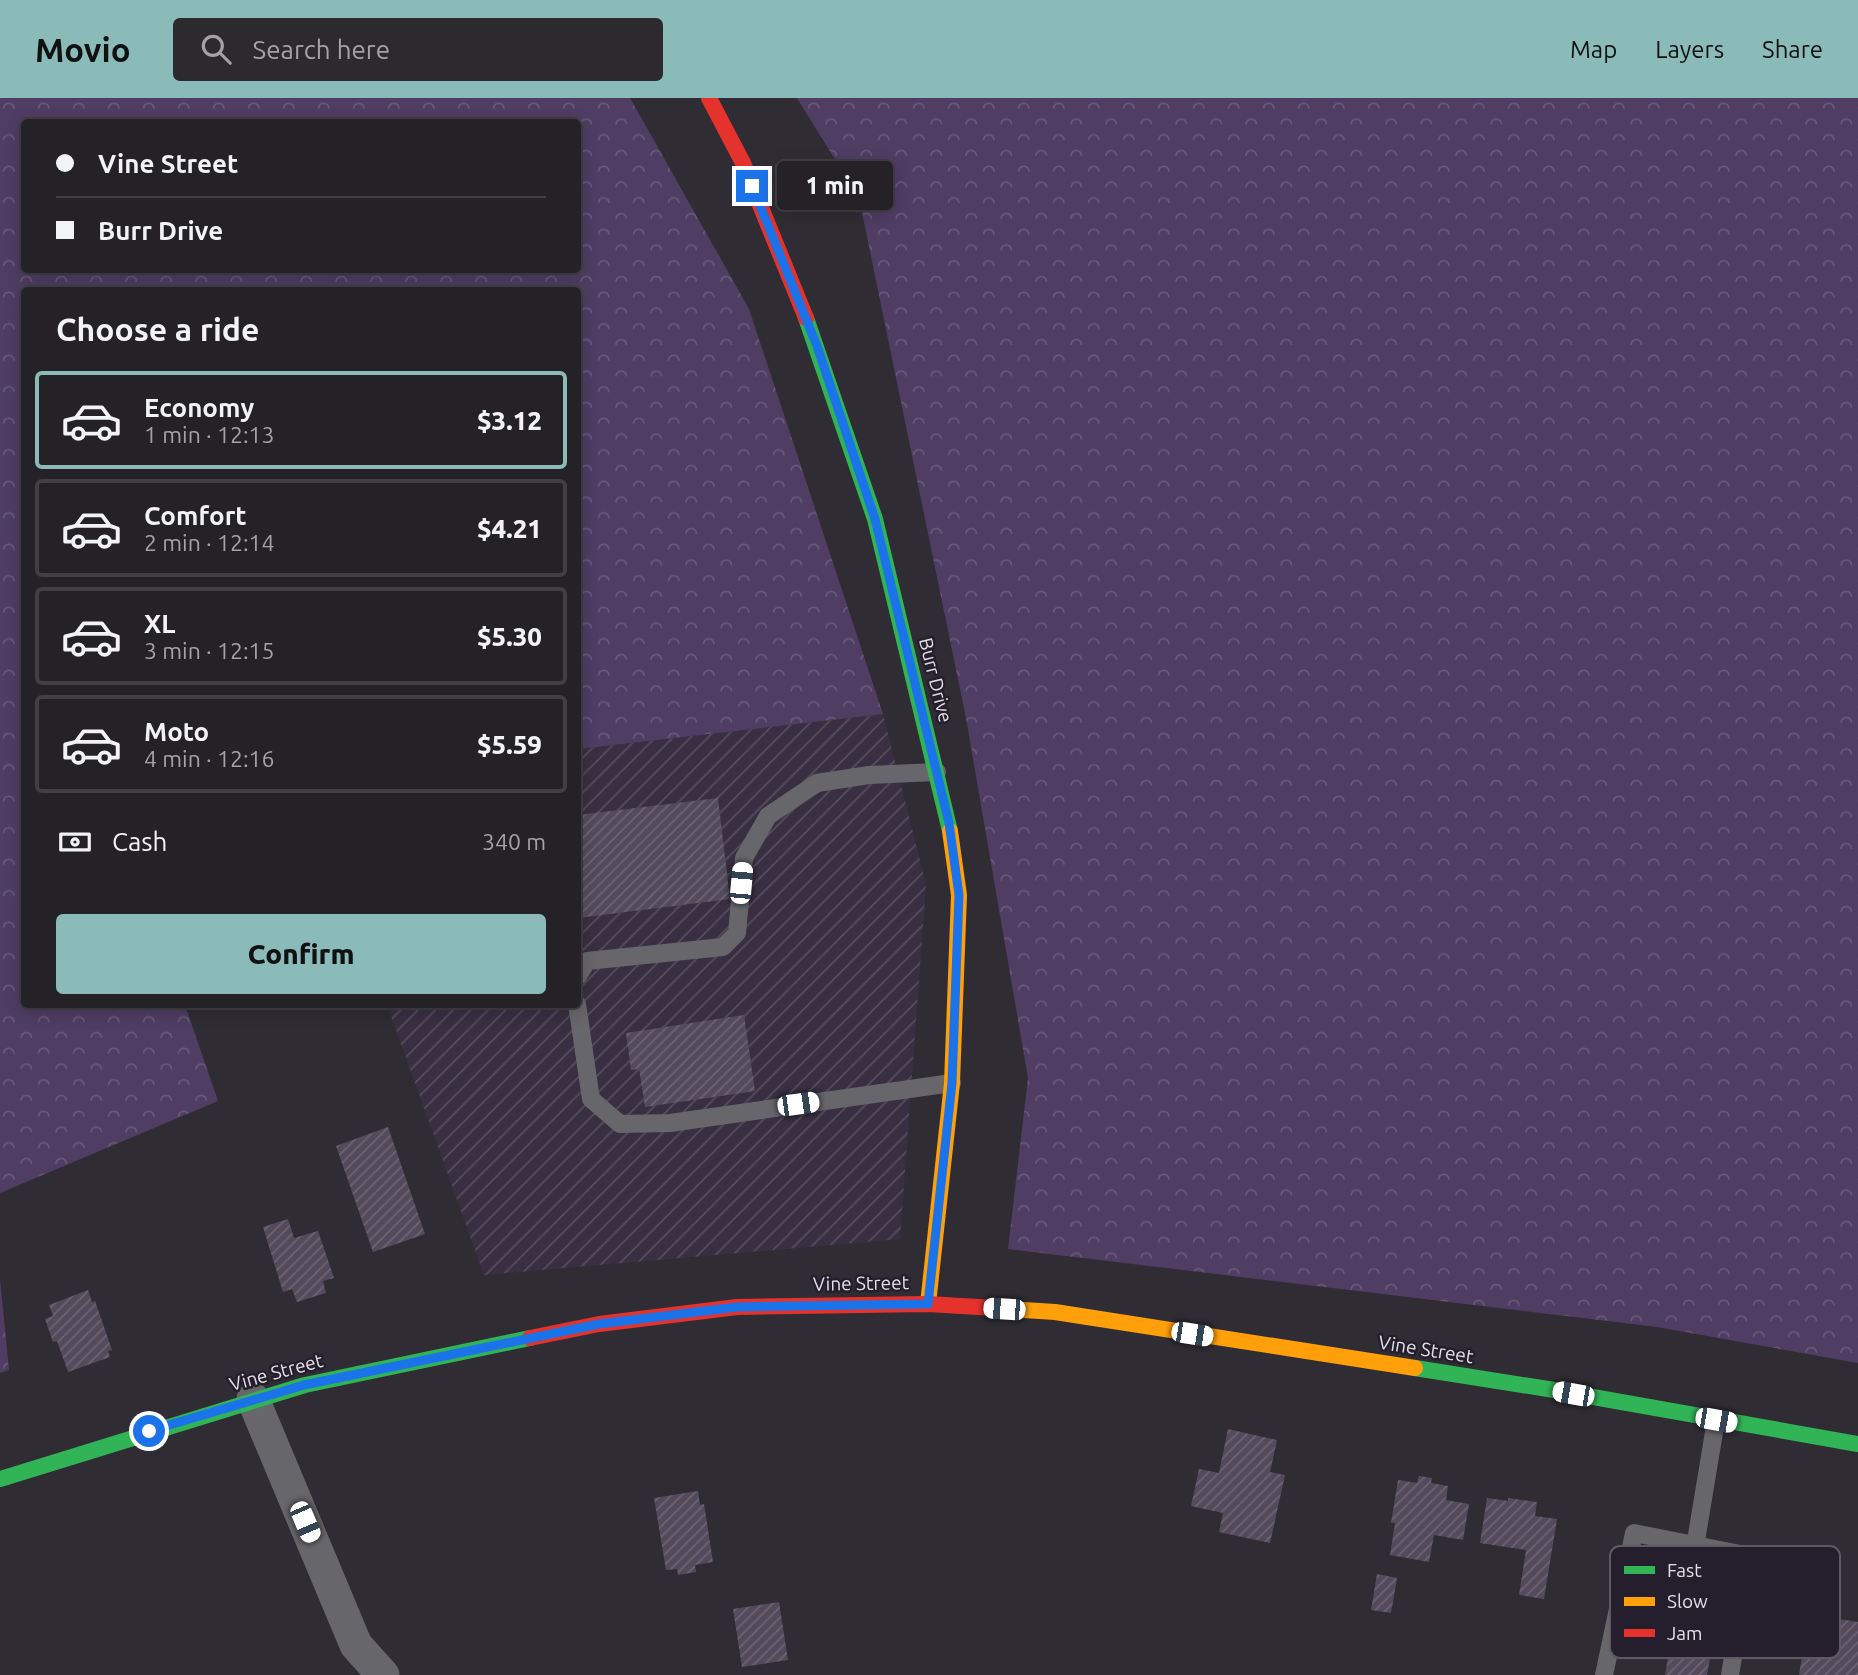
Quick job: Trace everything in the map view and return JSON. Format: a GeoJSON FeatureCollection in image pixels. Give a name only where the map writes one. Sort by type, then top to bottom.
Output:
{"type":"FeatureCollection","features":[{"type":"Feature","properties":{"kind":"street","name":"Burr Drive"},"geometry":{"type":"LineString","coordinates":[[709,98],[743,163],[817,346],[875,519],[949,823],[959,895],[952,1083],[928,1304]]}},
{"type":"Feature","properties":{"kind":"street","name":"Vine Street"},"geometry":{"type":"LineString","coordinates":[[0,1479],[304,1385],[599,1324],[737,1307],[928,1304],[1055,1312],[1535,1387],[1858,1444]]}},
{"type":"Feature","properties":{"kind":"street"},"geometry":{"type":"LineString","coordinates":[[253,1399],[356,1645],[383,1675]]}},
{"type":"Feature","properties":{"kind":"lane"},"geometry":{"type":"LineString","coordinates":[[581,971],[587,961],[723,947],[737,933],[744,858],[768,816],[817,783],[869,775],[937,772]]}},
{"type":"Feature","properties":{"kind":"lane"},"geometry":{"type":"LineString","coordinates":[[578,1008],[591,1099],[620,1124],[670,1123],[952,1083]]}},
{"type":"Feature","properties":{"kind":"lane"},"geometry":{"type":"LineString","coordinates":[[1695,1546],[1716,1420]]}},
{"type":"Feature","properties":{"kind":"lane"},"geometry":{"type":"LineString","coordinates":[[1631,1546],[1634,1533],[1691,1546]]}},
{"type":"Feature","properties":{"kind":"lane"},"geometry":{"type":"LineString","coordinates":[[1604,1675],[1610,1647]]}},
{"type":"Feature","properties":{"kind":"shaded area"},"geometry":{"type":"Polygon","coordinates":[[[883,714],[926,884],[900,1239],[484,1275],[388,1008],[581,1008],[581,749],[883,714]]]}},
{"type":"Feature","properties":{"kind":"green space"},"geometry":{"type":"Polygon","coordinates":[[[0,98],[630,98],[749,309],[883,714],[581,749],[581,287],[21,287],[21,1008],[186,1008],[218,1101],[0,1193],[0,98]]]}},
{"type":"Feature","properties":{"kind":"green space"},"geometry":{"type":"Polygon","coordinates":[[[797,98],[1858,98],[1858,1363],[1657,1327],[1008,1249],[1028,1078],[966,718],[859,198],[797,98]]]}},
{"type":"Feature","properties":{"kind":"green space"},"geometry":{"type":"Polygon","coordinates":[[[0,1279],[9,1370],[0,1373],[0,1279]]]}},
{"type":"Feature","properties":{"kind":"building"},"geometry":{"type":"Polygon","coordinates":[[[718,798],[730,899],[581,918],[581,815],[718,798]]]}},
{"type":"Feature","properties":{"kind":"building"},"geometry":{"type":"Polygon","coordinates":[[[744,1015],[755,1091],[645,1107],[639,1069],[631,1070],[626,1033],[744,1015]]]}},
{"type":"Feature","properties":{"kind":"building"},"geometry":{"type":"Polygon","coordinates":[[[388,1127],[425,1234],[373,1252],[336,1146],[388,1127]]]}},
{"type":"Feature","properties":{"kind":"building"},"geometry":{"type":"Polygon","coordinates":[[[288,1219],[294,1238],[318,1231],[334,1278],[323,1281],[326,1293],[297,1302],[292,1289],[283,1292],[263,1227],[288,1219]]]}},
{"type":"Feature","properties":{"kind":"building"},"geometry":{"type":"Polygon","coordinates":[[[88,1290],[92,1302],[95,1301],[112,1350],[108,1351],[110,1357],[68,1372],[57,1341],[53,1342],[45,1319],[53,1316],[49,1305],[88,1290]]]}},
{"type":"Feature","properties":{"kind":"building"},"geometry":{"type":"Polygon","coordinates":[[[1228,1429],[1277,1440],[1270,1472],[1285,1475],[1270,1543],[1219,1532],[1223,1513],[1191,1506],[1199,1469],[1219,1473],[1228,1429]]]}},
{"type":"Feature","properties":{"kind":"building"},"geometry":{"type":"Polygon","coordinates":[[[1419,1476],[1432,1478],[1431,1483],[1448,1486],[1446,1500],[1469,1504],[1463,1540],[1434,1535],[1429,1562],[1390,1555],[1395,1523],[1391,1523],[1398,1480],[1417,1483],[1419,1476]]]}},
{"type":"Feature","properties":{"kind":"building"},"geometry":{"type":"Polygon","coordinates":[[[698,1491],[700,1505],[704,1504],[713,1562],[695,1565],[696,1572],[678,1575],[677,1569],[666,1570],[654,1498],[698,1491]]]}},
{"type":"Feature","properties":{"kind":"building"},"geometry":{"type":"Polygon","coordinates":[[[1487,1498],[1537,1502],[1535,1516],[1557,1519],[1544,1599],[1519,1595],[1526,1550],[1480,1543],[1487,1498]]]}},
{"type":"Feature","properties":{"kind":"building"},"geometry":{"type":"Polygon","coordinates":[[[1377,1574],[1397,1578],[1391,1613],[1371,1610],[1377,1574]]]}},
{"type":"Feature","properties":{"kind":"building"},"geometry":{"type":"Polygon","coordinates":[[[779,1602],[788,1660],[742,1667],[733,1609],[779,1602]]]}},
{"type":"Feature","properties":{"kind":"building"},"geometry":{"type":"Polygon","coordinates":[[[1840,1619],[1858,1622],[1858,1675],[1799,1675],[1802,1658],[1840,1658],[1840,1619]]]}},
{"type":"Feature","properties":{"kind":"building"},"geometry":{"type":"Polygon","coordinates":[[[1668,1658],[1710,1658],[1707,1675],[1665,1675],[1668,1658]]]}},
{"type":"Feature","properties":{"kind":"traffic: fast"},"geometry":{"type":"LineString","coordinates":[[806,318],[875,519],[950,831]]}},
{"type":"Feature","properties":{"kind":"traffic: fast"},"geometry":{"type":"LineString","coordinates":[[0,1479],[305,1385],[530,1338]]}},
{"type":"Feature","properties":{"kind":"traffic: fast"},"geometry":{"type":"LineString","coordinates":[[1415,1368],[1858,1444]]}},
{"type":"Feature","properties":{"kind":"traffic: slow"},"geometry":{"type":"LineString","coordinates":[[928,1304],[952,1083],[959,895],[950,831]]}},
{"type":"Feature","properties":{"kind":"traffic: slow"},"geometry":{"type":"LineString","coordinates":[[995,1308],[1055,1312],[1415,1368]]}},
{"type":"Feature","properties":{"kind":"traffic: jam"},"geometry":{"type":"LineString","coordinates":[[709,98],[743,163],[806,318]]}},
{"type":"Feature","properties":{"kind":"traffic: jam"},"geometry":{"type":"LineString","coordinates":[[530,1338],[599,1324],[737,1307],[928,1304],[995,1308]]}},
{"type":"Feature","properties":{"kind":"route"},"geometry":{"type":"LineString","coordinates":[[149,1431],[304,1385],[599,1324],[737,1307],[928,1304],[952,1083],[959,895],[949,823],[875,519],[817,346],[752,186]]}}]}
